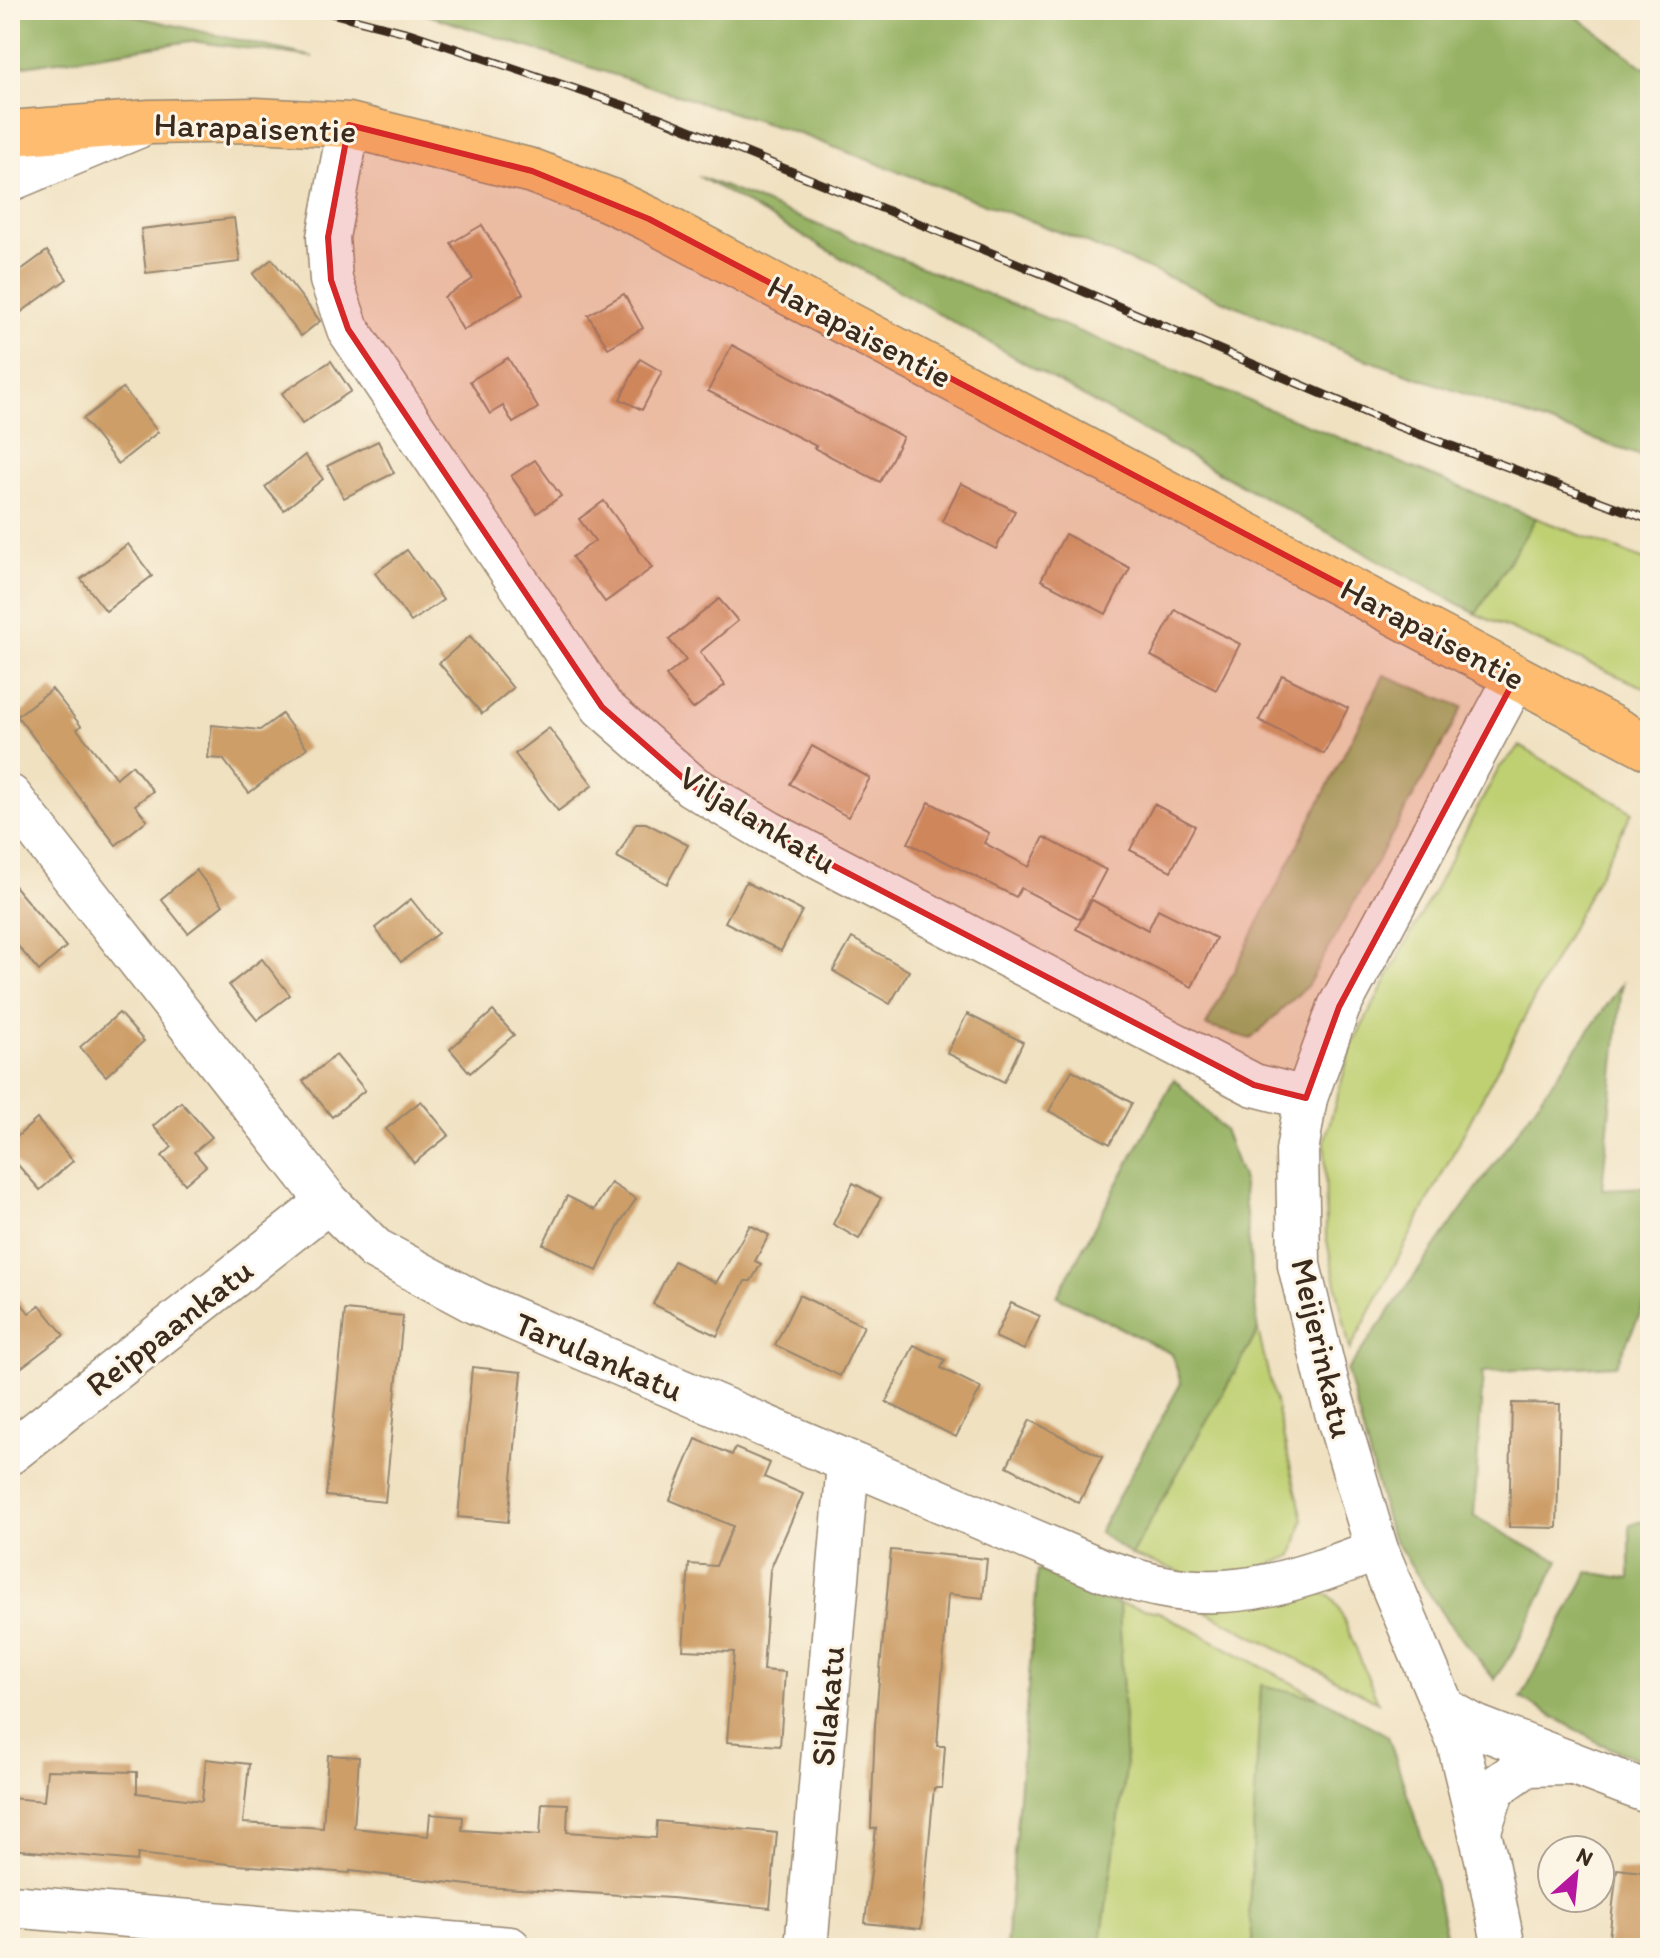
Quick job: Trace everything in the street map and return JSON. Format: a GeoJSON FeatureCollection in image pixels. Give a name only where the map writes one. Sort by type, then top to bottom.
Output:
{"type":"FeatureCollection","features":[{"type":"Feature","properties":{"kind":"main road","name":"Harapaisentie"},"geometry":{"type":"LineString","coordinates":[[10,133],[150,122],[255,120],[349,125],[532,171],[649,219],[1650,748]]}},
{"type":"Feature","properties":{"kind":"street"},"geometry":{"type":"LineString","coordinates":[[10,180],[150,122]]}},
{"type":"Feature","properties":{"kind":"street","name":"Viljalankatu"},"geometry":{"type":"LineString","coordinates":[[349,125],[328,237],[331,280],[348,329],[602,707],[692,786],[769,832],[1254,1085],[1306,1098]]}},
{"type":"Feature","properties":{"kind":"street","name":"Meijerinkatu"},"geometry":{"type":"LineString","coordinates":[[1504,1948],[1458,1742],[1377,1550],[1328,1385],[1299,1265],[1297,1151],[1306,1098],[1339,1007],[1516,677]]}},
{"type":"Feature","properties":{"kind":"street","name":"Tarulankatu"},"geometry":{"type":"LineString","coordinates":[[10,796],[328,1202],[375,1249],[476,1303],[1100,1569],[1161,1587],[1225,1592],[1293,1581],[1377,1550]]}},
{"type":"Feature","properties":{"kind":"street","name":"Reippaankatu"},"geometry":{"type":"LineString","coordinates":[[10,1453],[328,1202]]}},
{"type":"Feature","properties":{"kind":"street","name":"Silakatu"},"geometry":{"type":"LineString","coordinates":[[806,1948],[848,1463]]}},
{"type":"Feature","properties":{"kind":"street"},"geometry":{"type":"LineString","coordinates":[[1445,1709],[1475,1726],[1650,1793]]}},
{"type":"Feature","properties":{"kind":"street"},"geometry":{"type":"LineString","coordinates":[[1480,1830],[1494,1788],[1505,1780],[1527,1765],[1575,1764]]}},
{"type":"Feature","properties":{"kind":"street"},"geometry":{"type":"LineString","coordinates":[[10,1906],[510,1948]]}},
{"type":"Feature","properties":{"kind":"highlighted area"},"geometry":{"type":"Polygon","coordinates":[[[349,125],[532,171],[649,219],[1516,677],[1339,1007],[1306,1098],[1254,1085],[769,832],[692,786],[602,707],[348,329],[331,280],[328,237],[349,125]]]}},
{"type":"Feature","properties":{"kind":"green space"},"geometry":{"type":"Polygon","coordinates":[[[10,10],[108,10],[313,57],[191,41],[10,68],[10,10]]]}},
{"type":"Feature","properties":{"kind":"green space"},"geometry":{"type":"Polygon","coordinates":[[[412,10],[1568,10],[1650,72],[1650,459],[1348,353],[1070,236],[802,135],[412,10]]]}},
{"type":"Feature","properties":{"kind":"green space"},"geometry":{"type":"Polygon","coordinates":[[[698,176],[1536,518],[1476,614],[1142,430],[698,176]]]}},
{"type":"Feature","properties":{"kind":"green space"},"geometry":{"type":"Polygon","coordinates":[[[1536,518],[1650,562],[1650,690],[1476,614],[1536,518]]]}},
{"type":"Feature","properties":{"kind":"green space"},"geometry":{"type":"Polygon","coordinates":[[[1384,675],[1463,707],[1308,985],[1251,1039],[1206,1026],[1384,675]]]}},
{"type":"Feature","properties":{"kind":"green space"},"geometry":{"type":"Polygon","coordinates":[[[1520,746],[1632,812],[1350,1350],[1326,1236],[1325,1139],[1352,1045],[1499,768],[1520,746]]]}},
{"type":"Feature","properties":{"kind":"green space"},"geometry":{"type":"Polygon","coordinates":[[[1622,984],[1602,1189],[1650,1187],[1650,1293],[1616,1365],[1483,1372],[1474,1516],[1534,1550],[1559,1560],[1512,1654],[1494,1679],[1445,1618],[1389,1531],[1347,1371],[1622,984]]]}},
{"type":"Feature","properties":{"kind":"green space"},"geometry":{"type":"Polygon","coordinates":[[[1174,1079],[1224,1130],[1242,1177],[1258,1331],[1131,1555],[1099,1532],[1181,1383],[1172,1354],[1057,1296],[1174,1079]]]}},
{"type":"Feature","properties":{"kind":"green space"},"geometry":{"type":"Polygon","coordinates":[[[1258,1331],[1303,1519],[1293,1556],[1249,1572],[1186,1574],[1131,1555],[1258,1331]]]}},
{"type":"Feature","properties":{"kind":"green space"},"geometry":{"type":"Polygon","coordinates":[[[1650,1520],[1650,1764],[1601,1744],[1521,1698],[1588,1572],[1630,1579],[1630,1524],[1650,1520]]]}},
{"type":"Feature","properties":{"kind":"green space"},"geometry":{"type":"Polygon","coordinates":[[[1038,1570],[1119,1604],[1126,1769],[1100,1948],[1006,1948],[1038,1570]]]}},
{"type":"Feature","properties":{"kind":"green space"},"geometry":{"type":"Polygon","coordinates":[[[1309,1591],[1329,1595],[1339,1608],[1378,1702],[1203,1610],[1309,1591]]]}},
{"type":"Feature","properties":{"kind":"green space"},"geometry":{"type":"Polygon","coordinates":[[[1119,1604],[1159,1612],[1321,1698],[1261,1685],[1249,1911],[1254,1948],[1100,1948],[1126,1769],[1119,1604]]]}},
{"type":"Feature","properties":{"kind":"green space"},"geometry":{"type":"Polygon","coordinates":[[[1261,1685],[1321,1698],[1388,1736],[1429,1859],[1449,1948],[1254,1948],[1249,1911],[1261,1685]]]}},
{"type":"Feature","properties":{"kind":"building"},"geometry":{"type":"Polygon","coordinates":[[[234,218],[240,262],[146,273],[141,229],[234,218]]]}},
{"type":"Feature","properties":{"kind":"building"},"geometry":{"type":"Polygon","coordinates":[[[482,225],[523,294],[463,330],[444,297],[473,279],[451,243],[482,225]]]}},
{"type":"Feature","properties":{"kind":"building"},"geometry":{"type":"Polygon","coordinates":[[[47,251],[67,279],[10,320],[10,278],[47,251]]]}},
{"type":"Feature","properties":{"kind":"building"},"geometry":{"type":"Polygon","coordinates":[[[272,259],[320,321],[301,336],[253,274],[272,259]]]}},
{"type":"Feature","properties":{"kind":"building"},"geometry":{"type":"Polygon","coordinates":[[[624,294],[643,328],[608,348],[588,315],[624,294]]]}},
{"type":"Feature","properties":{"kind":"building"},"geometry":{"type":"Polygon","coordinates":[[[732,345],[903,437],[880,482],[708,391],[732,345]]]}},
{"type":"Feature","properties":{"kind":"building"},"geometry":{"type":"Polygon","coordinates":[[[508,358],[538,408],[513,423],[503,406],[490,414],[470,381],[508,358]]]}},
{"type":"Feature","properties":{"kind":"building"},"geometry":{"type":"Polygon","coordinates":[[[640,359],[662,372],[642,410],[620,399],[640,359]]]}},
{"type":"Feature","properties":{"kind":"building"},"geometry":{"type":"Polygon","coordinates":[[[331,361],[351,391],[302,424],[282,393],[331,361]]]}},
{"type":"Feature","properties":{"kind":"building"},"geometry":{"type":"Polygon","coordinates":[[[123,388],[158,432],[118,464],[83,419],[123,388]]]}},
{"type":"Feature","properties":{"kind":"building"},"geometry":{"type":"Polygon","coordinates":[[[378,441],[394,473],[344,498],[327,466],[378,441]]]}},
{"type":"Feature","properties":{"kind":"building"},"geometry":{"type":"Polygon","coordinates":[[[305,455],[323,479],[284,510],[265,487],[305,455]]]}},
{"type":"Feature","properties":{"kind":"building"},"geometry":{"type":"Polygon","coordinates":[[[535,460],[561,496],[537,513],[511,476],[535,460]]]}},
{"type":"Feature","properties":{"kind":"building"},"geometry":{"type":"Polygon","coordinates":[[[961,483],[1015,511],[996,549],[942,521],[961,483]]]}},
{"type":"Feature","properties":{"kind":"building"},"geometry":{"type":"Polygon","coordinates":[[[604,501],[652,568],[605,602],[572,557],[595,541],[579,519],[604,501]]]}},
{"type":"Feature","properties":{"kind":"building"},"geometry":{"type":"Polygon","coordinates":[[[1065,534],[1130,568],[1106,614],[1041,580],[1065,534]]]}},
{"type":"Feature","properties":{"kind":"building"},"geometry":{"type":"Polygon","coordinates":[[[128,544],[152,576],[106,611],[81,579],[128,544]]]}},
{"type":"Feature","properties":{"kind":"building"},"geometry":{"type":"Polygon","coordinates":[[[407,550],[443,600],[411,622],[375,573],[407,550]]]}},
{"type":"Feature","properties":{"kind":"building"},"geometry":{"type":"Polygon","coordinates":[[[719,599],[738,621],[700,652],[725,685],[693,709],[666,676],[686,660],[669,640],[719,599]]]}},
{"type":"Feature","properties":{"kind":"building"},"geometry":{"type":"Polygon","coordinates":[[[1175,610],[1240,644],[1216,690],[1151,656],[1175,610]]]}},
{"type":"Feature","properties":{"kind":"building"},"geometry":{"type":"Polygon","coordinates":[[[470,636],[513,688],[482,714],[439,663],[470,636]]]}},
{"type":"Feature","properties":{"kind":"building"},"geometry":{"type":"Polygon","coordinates":[[[1282,675],[1348,708],[1324,754],[1259,720],[1282,675]]]}},
{"type":"Feature","properties":{"kind":"building"},"geometry":{"type":"Polygon","coordinates":[[[52,689],[81,726],[77,729],[116,778],[132,765],[153,791],[135,805],[147,820],[116,845],[17,716],[52,689]]]}},
{"type":"Feature","properties":{"kind":"building"},"geometry":{"type":"Polygon","coordinates":[[[282,714],[307,748],[249,793],[223,759],[208,758],[212,725],[260,730],[282,714]]]}},
{"type":"Feature","properties":{"kind":"building"},"geometry":{"type":"Polygon","coordinates":[[[549,728],[593,785],[558,811],[515,754],[549,728]]]}},
{"type":"Feature","properties":{"kind":"building"},"geometry":{"type":"Polygon","coordinates":[[[812,746],[870,778],[848,817],[790,784],[812,746]]]}},
{"type":"Feature","properties":{"kind":"building"},"geometry":{"type":"Polygon","coordinates":[[[929,802],[989,833],[984,843],[1029,867],[1044,837],[1106,870],[1080,919],[1021,888],[1016,897],[908,843],[929,802]]]}},
{"type":"Feature","properties":{"kind":"building"},"geometry":{"type":"Polygon","coordinates":[[[1154,804],[1195,826],[1171,871],[1130,850],[1154,804]]]}},
{"type":"Feature","properties":{"kind":"building"},"geometry":{"type":"Polygon","coordinates":[[[636,823],[646,823],[688,845],[667,884],[617,857],[636,823]]]}},
{"type":"Feature","properties":{"kind":"building"},"geometry":{"type":"Polygon","coordinates":[[[196,870],[223,905],[188,933],[161,899],[196,870]]]}},
{"type":"Feature","properties":{"kind":"building"},"geometry":{"type":"Polygon","coordinates":[[[10,881],[66,947],[39,971],[10,937],[10,881]]]}},
{"type":"Feature","properties":{"kind":"building"},"geometry":{"type":"Polygon","coordinates":[[[746,882],[802,911],[781,951],[725,922],[746,882]]]}},
{"type":"Feature","properties":{"kind":"building"},"geometry":{"type":"Polygon","coordinates":[[[411,899],[438,933],[401,962],[375,928],[411,899]]]}},
{"type":"Feature","properties":{"kind":"building"},"geometry":{"type":"Polygon","coordinates":[[[1092,900],[1148,930],[1158,909],[1216,938],[1192,987],[1076,929],[1092,900]]]}},
{"type":"Feature","properties":{"kind":"building"},"geometry":{"type":"Polygon","coordinates":[[[852,938],[909,971],[890,1004],[833,971],[852,938]]]}},
{"type":"Feature","properties":{"kind":"building"},"geometry":{"type":"Polygon","coordinates":[[[262,959],[290,995],[257,1020],[229,985],[262,959]]]}},
{"type":"Feature","properties":{"kind":"building"},"geometry":{"type":"Polygon","coordinates":[[[493,1011],[514,1035],[470,1073],[450,1049],[493,1011]]]}},
{"type":"Feature","properties":{"kind":"building"},"geometry":{"type":"Polygon","coordinates":[[[119,1013],[144,1041],[106,1076],[80,1047],[119,1013]]]}},
{"type":"Feature","properties":{"kind":"building"},"geometry":{"type":"Polygon","coordinates":[[[967,1014],[1023,1042],[1004,1082],[947,1053],[967,1014]]]}},
{"type":"Feature","properties":{"kind":"building"},"geometry":{"type":"Polygon","coordinates":[[[336,1055],[365,1090],[332,1117],[303,1081],[336,1055]]]}},
{"type":"Feature","properties":{"kind":"building"},"geometry":{"type":"Polygon","coordinates":[[[1072,1070],[1132,1103],[1110,1144],[1049,1111],[1072,1070]]]}},
{"type":"Feature","properties":{"kind":"building"},"geometry":{"type":"Polygon","coordinates":[[[421,1101],[449,1135],[414,1163],[386,1129],[421,1101]]]}},
{"type":"Feature","properties":{"kind":"building"},"geometry":{"type":"Polygon","coordinates":[[[181,1102],[212,1137],[194,1152],[206,1166],[185,1184],[162,1156],[172,1147],[153,1126],[181,1102]]]}},
{"type":"Feature","properties":{"kind":"building"},"geometry":{"type":"Polygon","coordinates":[[[37,1119],[73,1161],[40,1190],[10,1156],[10,1143],[37,1119]]]}},
{"type":"Feature","properties":{"kind":"building"},"geometry":{"type":"Polygon","coordinates":[[[611,1183],[636,1199],[620,1223],[597,1271],[543,1244],[567,1196],[594,1210],[611,1183]]]}},
{"type":"Feature","properties":{"kind":"building"},"geometry":{"type":"Polygon","coordinates":[[[853,1183],[881,1198],[859,1239],[833,1224],[853,1183]]]}},
{"type":"Feature","properties":{"kind":"building"},"geometry":{"type":"Polygon","coordinates":[[[750,1225],[769,1235],[755,1261],[761,1264],[751,1281],[745,1281],[717,1336],[653,1304],[674,1261],[716,1283],[750,1225]]]}},
{"type":"Feature","properties":{"kind":"building"},"geometry":{"type":"Polygon","coordinates":[[[10,1289],[29,1313],[40,1305],[64,1335],[10,1376],[10,1289]]]}},
{"type":"Feature","properties":{"kind":"building"},"geometry":{"type":"Polygon","coordinates":[[[799,1295],[864,1326],[840,1376],[775,1345],[799,1295]]]}},
{"type":"Feature","properties":{"kind":"building"},"geometry":{"type":"Polygon","coordinates":[[[1011,1303],[1040,1316],[1024,1350],[995,1337],[1011,1303]]]}},
{"type":"Feature","properties":{"kind":"building"},"geometry":{"type":"Polygon","coordinates":[[[345,1310],[403,1316],[385,1502],[326,1496],[345,1310]]]}},
{"type":"Feature","properties":{"kind":"building"},"geometry":{"type":"Polygon","coordinates":[[[914,1345],[945,1360],[941,1368],[981,1388],[956,1437],[886,1402],[914,1345]]]}},
{"type":"Feature","properties":{"kind":"building"},"geometry":{"type":"Polygon","coordinates":[[[472,1367],[522,1372],[508,1522],[458,1517],[472,1367]]]}},
{"type":"Feature","properties":{"kind":"building"},"geometry":{"type":"Polygon","coordinates":[[[1512,1403],[1560,1404],[1557,1528],[1509,1527],[1512,1403]]]}},
{"type":"Feature","properties":{"kind":"building"},"geometry":{"type":"Polygon","coordinates":[[[1030,1420],[1102,1457],[1079,1503],[1007,1466],[1030,1420]]]}},
{"type":"Feature","properties":{"kind":"building"},"geometry":{"type":"Polygon","coordinates":[[[696,1439],[732,1455],[735,1448],[770,1463],[764,1477],[803,1494],[770,1570],[763,1670],[785,1672],[780,1746],[727,1742],[734,1652],[683,1650],[689,1564],[716,1566],[733,1526],[670,1500],[696,1439]]]}},
{"type":"Feature","properties":{"kind":"building"},"geometry":{"type":"Polygon","coordinates":[[[891,1550],[987,1559],[983,1598],[948,1594],[937,1746],[945,1746],[942,1788],[934,1788],[921,1929],[865,1923],[876,1828],[871,1828],[875,1725],[891,1550]]]}},
{"type":"Feature","properties":{"kind":"building"},"geometry":{"type":"Polygon","coordinates":[[[328,1755],[359,1757],[354,1828],[428,1836],[430,1814],[463,1817],[462,1830],[540,1835],[542,1803],[568,1804],[567,1832],[656,1838],[657,1821],[777,1833],[770,1908],[671,1898],[485,1887],[350,1871],[238,1865],[138,1854],[137,1861],[10,1849],[10,1798],[44,1801],[47,1770],[137,1772],[137,1793],[202,1801],[206,1759],[249,1764],[243,1823],[323,1828],[328,1755]]]}},
{"type":"Feature","properties":{"kind":"building"},"geometry":{"type":"Polygon","coordinates":[[[1617,1869],[1650,1873],[1650,1948],[1608,1948],[1612,1914],[1616,1914],[1617,1869]]]}},
{"type":"Feature","properties":{"kind":"railway"},"geometry":{"type":"LineString","coordinates":[[319,10],[409,33],[658,117],[1043,274],[1395,425],[1650,520]]}}]}
